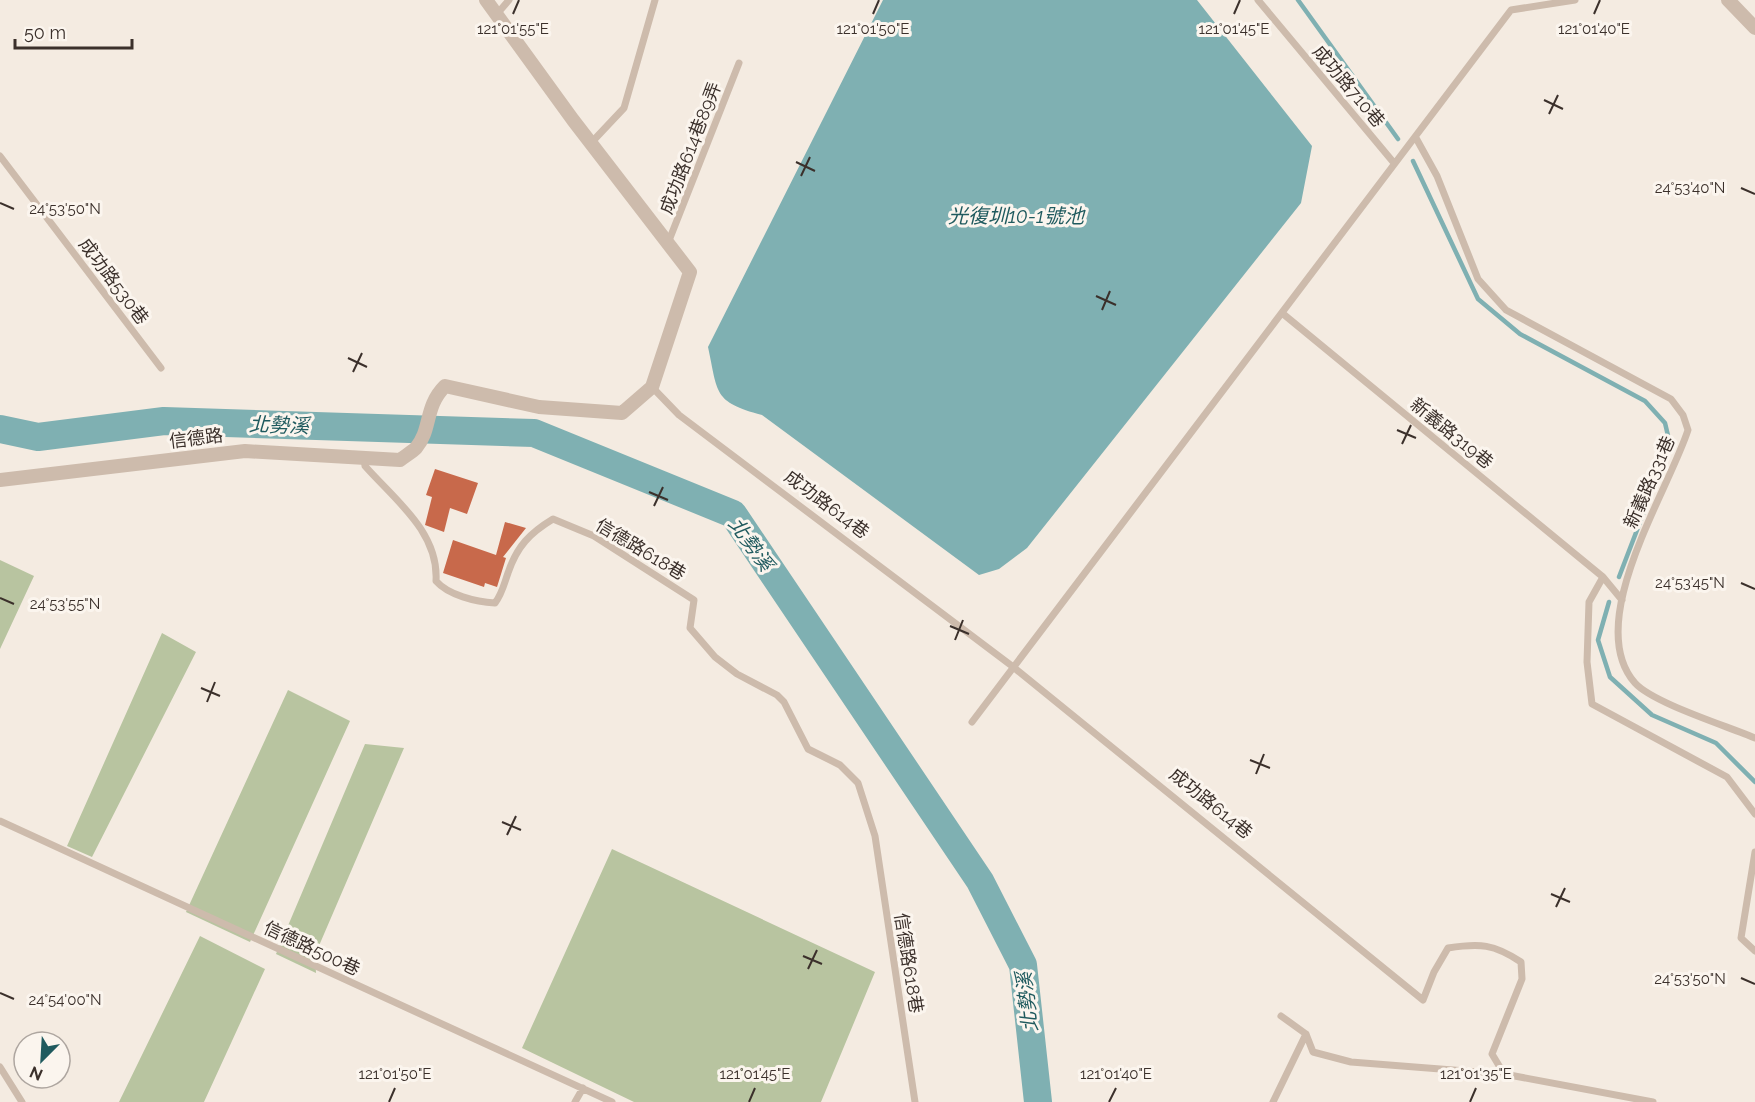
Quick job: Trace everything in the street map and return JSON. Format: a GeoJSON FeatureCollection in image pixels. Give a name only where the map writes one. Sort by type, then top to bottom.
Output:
{"type":"FeatureCollection","features":[{"type":"Feature","properties":{"kind":"street"},"geometry":{"type":"LineString","coordinates":[[486,0],[690,272],[652,387]]}},
{"type":"Feature","properties":{"kind":"street"},"geometry":{"type":"LineString","coordinates":[[1728,0],[1755,28]]}},
{"type":"Feature","properties":{"kind":"street","name":"信德路"},"geometry":{"type":"LineString","coordinates":[[0,480],[245,451],[400,460],[416,448],[423,436],[434,397],[445,386],[539,406],[622,413],[652,387]]}},
{"type":"Feature","properties":{"kind":"lane"},"geometry":{"type":"LineString","coordinates":[[497,14],[509,0]]}},
{"type":"Feature","properties":{"kind":"lane"},"geometry":{"type":"LineString","coordinates":[[591,143],[624,108],[655,0]]}},
{"type":"Feature","properties":{"kind":"lane","name":"成功路710巷"},"geometry":{"type":"LineString","coordinates":[[1258,0],[1394,164]]}},
{"type":"Feature","properties":{"kind":"lane"},"geometry":{"type":"LineString","coordinates":[[972,722],[1012,666],[1416,138],[1511,10],[1575,0]]}},
{"type":"Feature","properties":{"kind":"lane","name":"成功路614巷89弄"},"geometry":{"type":"LineString","coordinates":[[668,243],[739,63]]}},
{"type":"Feature","properties":{"kind":"lane","name":"新義路331巷"},"geometry":{"type":"LineString","coordinates":[[1416,138],[1437,176],[1478,279],[1506,310],[1671,399],[1683,415],[1688,430],[1635,553],[1622,600],[1618,638],[1625,666],[1636,683],[1656,697],[1755,738]]}},
{"type":"Feature","properties":{"kind":"lane","name":"成功路530巷"},"geometry":{"type":"LineString","coordinates":[[0,156],[161,368]]}},
{"type":"Feature","properties":{"kind":"lane","name":"新義路319巷"},"geometry":{"type":"LineString","coordinates":[[1282,313],[1603,577],[1622,600]]}},
{"type":"Feature","properties":{"kind":"lane","name":"成功路614巷"},"geometry":{"type":"LineString","coordinates":[[652,387],[679,415],[1012,666],[1423,1000],[1434,972],[1448,948],[1471,945],[1498,947],[1521,962],[1522,979],[1492,1054],[1504,1074]]}},
{"type":"Feature","properties":{"kind":"lane","name":"信德路618巷"},"geometry":{"type":"LineString","coordinates":[[364,459],[365,466],[412,515],[432,547],[437,568],[436,581],[442,587],[483,603],[495,603],[501,596],[519,547],[531,532],[553,519],[594,536],[694,600],[690,628],[699,641],[737,674],[777,695],[784,702],[808,749],[851,773],[858,783],[874,836],[915,1102]]}},
{"type":"Feature","properties":{"kind":"lane"},"geometry":{"type":"LineString","coordinates":[[1603,577],[1589,602],[1587,662],[1592,704],[1727,777],[1755,814]]}},
{"type":"Feature","properties":{"kind":"lane","name":"信德路500巷"},"geometry":{"type":"LineString","coordinates":[[0,821],[612,1102]]}},
{"type":"Feature","properties":{"kind":"lane"},"geometry":{"type":"LineString","coordinates":[[1755,852],[1741,938],[1755,951]]}},
{"type":"Feature","properties":{"kind":"lane"},"geometry":{"type":"LineString","coordinates":[[1281,1016],[1306,1034],[1313,1052],[1351,1062],[1504,1074],[1653,1102]]}},
{"type":"Feature","properties":{"kind":"lane"},"geometry":{"type":"LineString","coordinates":[[1273,1102],[1306,1034]]}},
{"type":"Feature","properties":{"kind":"lane"},"geometry":{"type":"LineString","coordinates":[[0,1067],[22,1102]]}},
{"type":"Feature","properties":{"kind":"lane"},"geometry":{"type":"LineString","coordinates":[[575,1102],[583,1088]]}},
{"type":"Feature","properties":{"kind":"green space"},"geometry":{"type":"Polygon","coordinates":[[[0,560],[34,576],[0,649],[0,560]]]}},
{"type":"Feature","properties":{"kind":"green space"},"geometry":{"type":"Polygon","coordinates":[[[162,633],[196,652],[92,857],[67,846],[162,633]]]}},
{"type":"Feature","properties":{"kind":"green space"},"geometry":{"type":"Polygon","coordinates":[[[288,690],[350,721],[250,942],[186,912],[288,690]]]}},
{"type":"Feature","properties":{"kind":"green space"},"geometry":{"type":"Polygon","coordinates":[[[365,744],[404,748],[315,955],[316,973],[276,954],[365,744]]]}},
{"type":"Feature","properties":{"kind":"green space"},"geometry":{"type":"Polygon","coordinates":[[[612,849],[875,972],[821,1102],[634,1102],[522,1048],[612,849]]]}},
{"type":"Feature","properties":{"kind":"green space"},"geometry":{"type":"Polygon","coordinates":[[[200,936],[265,969],[204,1102],[119,1102],[200,936]]]}},
{"type":"Feature","properties":{"kind":"water","name":"光復圳10-1號池"},"geometry":{"type":"Polygon","coordinates":[[[883,0],[1197,0],[1312,146],[1301,203],[1027,548],[999,569],[979,575],[762,415],[726,400],[717,385],[708,347],[883,0]]]}},
{"type":"Feature","properties":{"kind":"building"},"geometry":{"type":"Polygon","coordinates":[[[435,469],[478,483],[467,514],[450,508],[444,532],[425,525],[432,497],[426,495],[435,469]]]}},
{"type":"Feature","properties":{"kind":"building"},"geometry":{"type":"Polygon","coordinates":[[[505,522],[526,528],[503,557],[506,558],[497,587],[485,583],[484,587],[443,573],[453,540],[496,555],[505,522]]]}},
{"type":"Feature","properties":{"kind":"waterway"},"geometry":{"type":"LineString","coordinates":[[1298,0],[1398,139]]}},
{"type":"Feature","properties":{"kind":"waterway"},"geometry":{"type":"LineString","coordinates":[[1413,161],[1478,299],[1520,334],[1645,401],[1665,423],[1670,444],[1619,577]]}},
{"type":"Feature","properties":{"kind":"waterway","name":"北勢溪"},"geometry":{"type":"LineString","coordinates":[[0,429],[38,437],[164,421],[534,433],[733,514],[980,881],[1023,965],[1038,1102]]}},
{"type":"Feature","properties":{"kind":"waterway"},"geometry":{"type":"LineString","coordinates":[[1609,602],[1598,640],[1610,677],[1652,715],[1716,743],[1755,782]]}}]}
